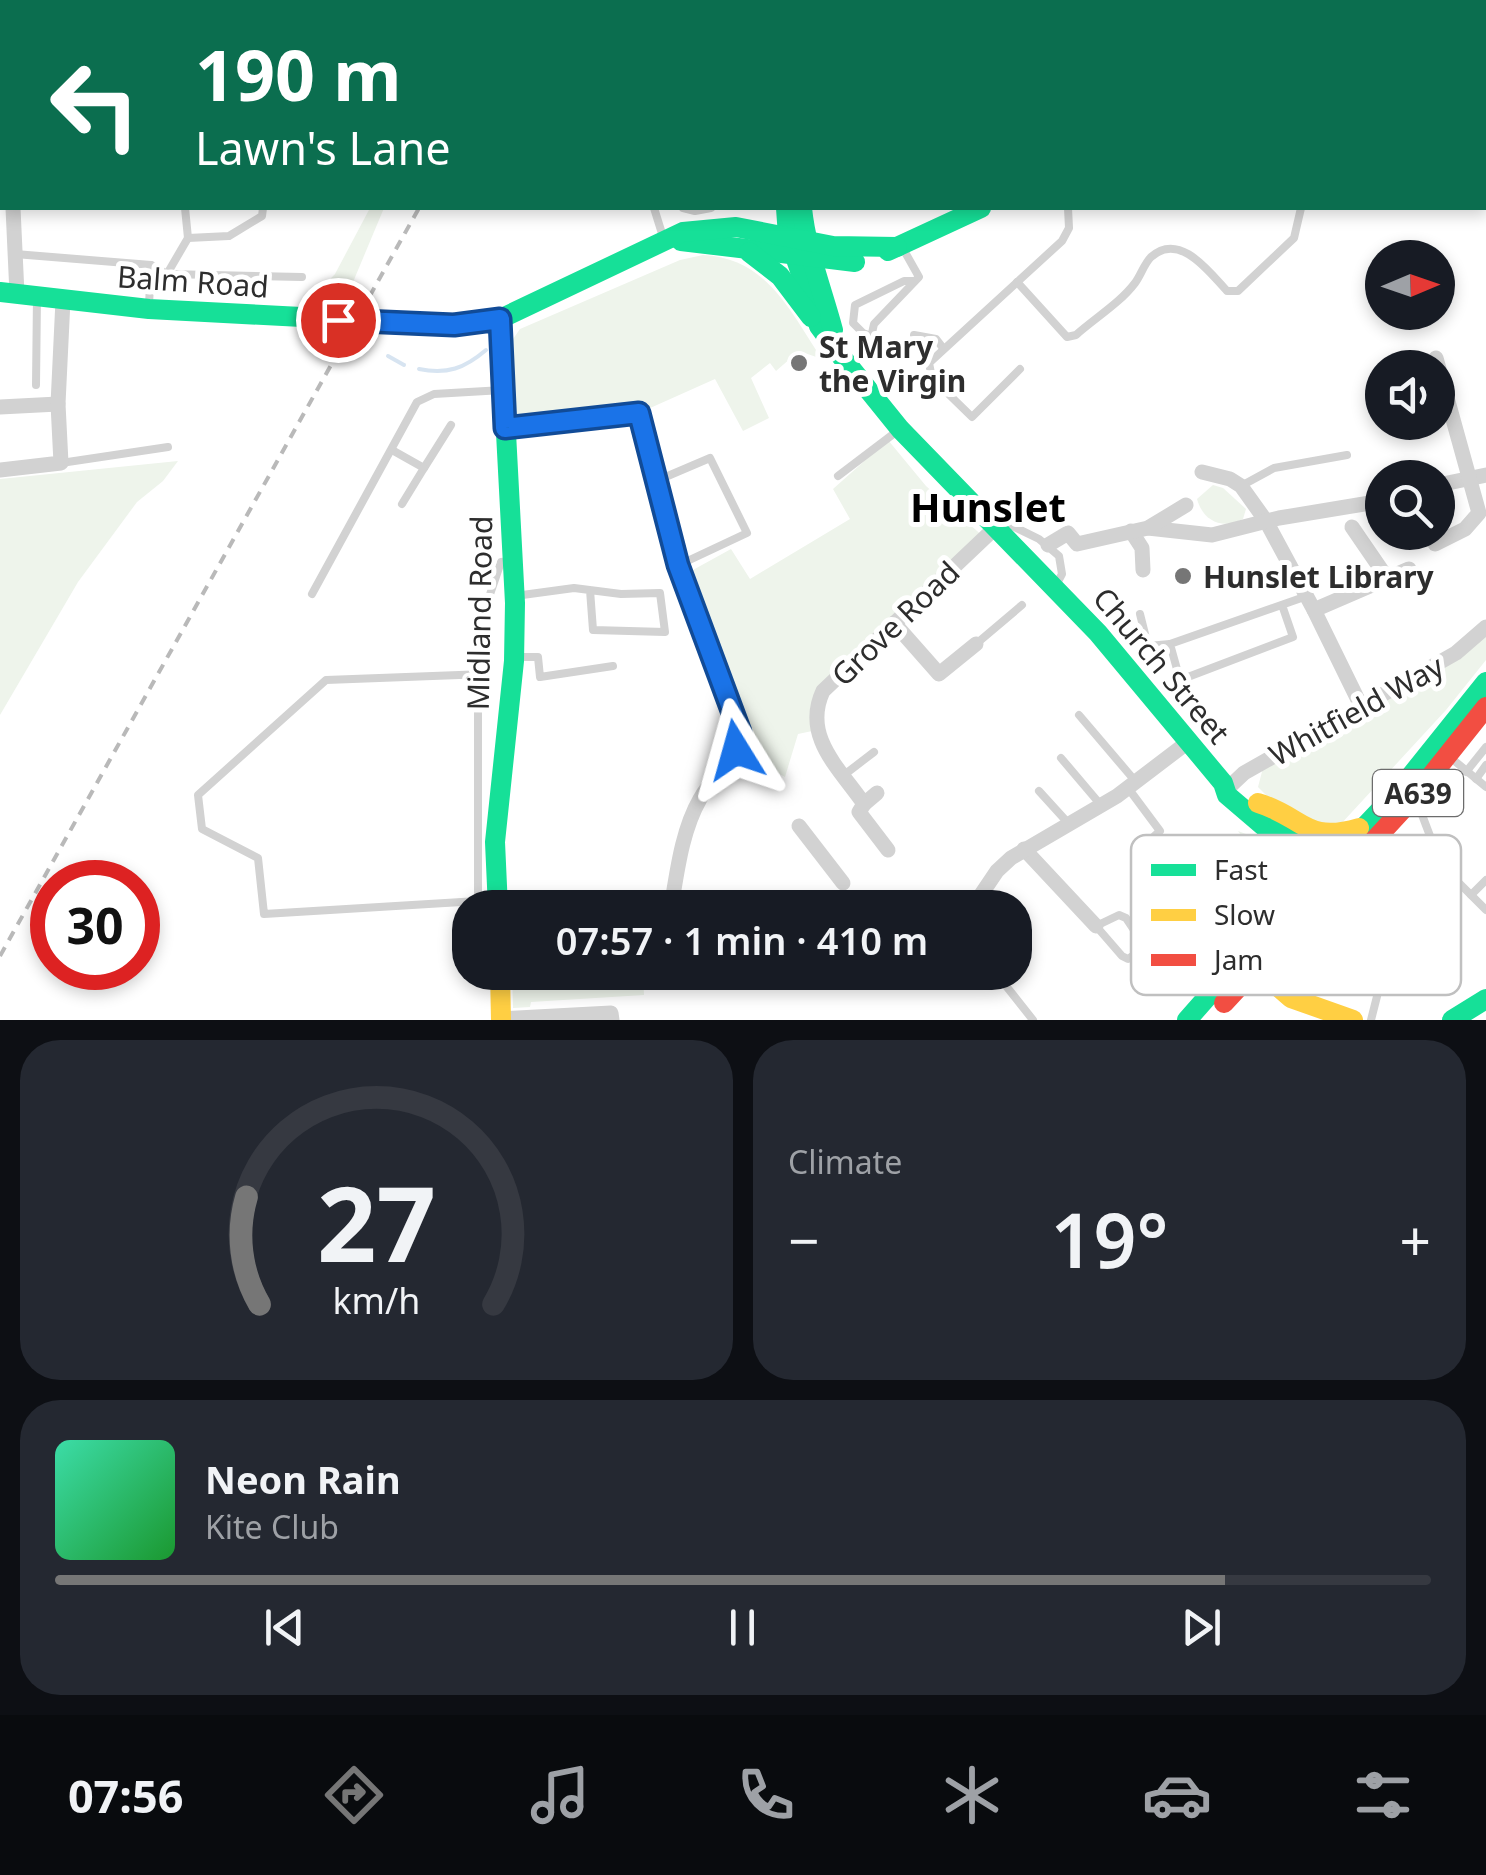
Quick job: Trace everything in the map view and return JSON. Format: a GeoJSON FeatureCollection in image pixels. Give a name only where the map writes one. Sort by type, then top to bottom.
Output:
{"type":"FeatureCollection","features":[{"type":"Feature","properties":{"kind":"street"},"geometry":{"type":"LineString","coordinates":[[13,210],[18,294]]}},
{"type":"Feature","properties":{"kind":"street"},"geometry":{"type":"LineString","coordinates":[[738,237],[782,210]]}},
{"type":"Feature","properties":{"kind":"street","name":"Church Street"},"geometry":{"type":"LineString","coordinates":[[786,210],[826,300],[846,360]]}},
{"type":"Feature","properties":{"kind":"street","name":"Church Street"},"geometry":{"type":"LineString","coordinates":[[802,210],[801,248],[820,326],[900,429],[1124,662],[1226,786],[1258,803],[1291,835]]}},
{"type":"Feature","properties":{"kind":"street"},"geometry":{"type":"LineString","coordinates":[[826,300],[832,281],[854,262],[977,210]]}},
{"type":"Feature","properties":{"kind":"street"},"geometry":{"type":"LineString","coordinates":[[738,237],[780,276],[820,326]]}},
{"type":"Feature","properties":{"kind":"street"},"geometry":{"type":"LineString","coordinates":[[664,240],[738,237],[854,262]]}},
{"type":"Feature","properties":{"kind":"street","name":"Balm Road"},"geometry":{"type":"LineString","coordinates":[[18,294],[149,309],[454,325],[500,319],[664,240]]}},
{"type":"Feature","properties":{"kind":"street"},"geometry":{"type":"LineString","coordinates":[[801,248],[899,246]]}},
{"type":"Feature","properties":{"kind":"street"},"geometry":{"type":"LineString","coordinates":[[0,470],[61,463],[58,404],[63,300]]}},
{"type":"Feature","properties":{"kind":"street","name":"Midland Road"},"geometry":{"type":"LineString","coordinates":[[492,890],[514,658],[515,596],[500,319]]}},
{"type":"Feature","properties":{"kind":"street"},"geometry":{"type":"LineString","coordinates":[[0,406],[58,404]]}},
{"type":"Feature","properties":{"kind":"street"},"geometry":{"type":"LineString","coordinates":[[505,428],[639,413],[678,565],[740,732],[734,758],[702,795],[695,810],[674,890]]}},
{"type":"Feature","properties":{"kind":"street"},"geometry":{"type":"LineString","coordinates":[[1455,417],[1479,476],[1480,513],[1455,534]]}},
{"type":"Feature","properties":{"kind":"street"},"geometry":{"type":"LineString","coordinates":[[1202,472],[1241,486],[1266,521],[1362,708]]}},
{"type":"Feature","properties":{"kind":"street"},"geometry":{"type":"LineString","coordinates":[[1140,530],[1212,535],[1365,504]]}},
{"type":"Feature","properties":{"kind":"street"},"geometry":{"type":"LineString","coordinates":[[1048,545],[1068,533],[1077,544],[1140,530],[1186,505]]}},
{"type":"Feature","properties":{"kind":"street"},"geometry":{"type":"LineString","coordinates":[[1352,527],[1387,578]]}},
{"type":"Feature","properties":{"kind":"street","name":"Grove Road"},"geometry":{"type":"LineString","coordinates":[[844,775],[816,730],[814,710],[823,692],[996,528]]}},
{"type":"Feature","properties":{"kind":"street"},"geometry":{"type":"LineString","coordinates":[[1140,530],[1143,570]]}},
{"type":"Feature","properties":{"kind":"street"},"geometry":{"type":"LineString","coordinates":[[1311,603],[1409,569]]}},
{"type":"Feature","properties":{"kind":"street"},"geometry":{"type":"LineString","coordinates":[[894,623],[939,674],[976,644]]}},
{"type":"Feature","properties":{"kind":"street","name":"Whitfield Way"},"geometry":{"type":"LineString","coordinates":[[1226,786],[1456,653],[1486,628]]}},
{"type":"Feature","properties":{"kind":"street","name":"A639"},"geometry":{"type":"LineString","coordinates":[[1357,835],[1475,718],[1486,682]]}},
{"type":"Feature","properties":{"kind":"street"},"geometry":{"type":"LineString","coordinates":[[984,890],[997,871],[1024,849],[1102,805],[1188,742]]}},
{"type":"Feature","properties":{"kind":"street","name":"A639"},"geometry":{"type":"LineString","coordinates":[[1373,835],[1414,796],[1441,751]]}},
{"type":"Feature","properties":{"kind":"street"},"geometry":{"type":"LineString","coordinates":[[844,775],[871,798],[860,812],[888,850]]}},
{"type":"Feature","properties":{"kind":"street","name":"Church Street"},"geometry":{"type":"LineString","coordinates":[[1226,786],[1227,795],[1280,835]]}},
{"type":"Feature","properties":{"kind":"street"},"geometry":{"type":"LineString","coordinates":[[1258,803],[1271,806],[1317,835]]}},
{"type":"Feature","properties":{"kind":"street"},"geometry":{"type":"LineString","coordinates":[[799,826],[844,883]]}},
{"type":"Feature","properties":{"kind":"street"},"geometry":{"type":"LineString","coordinates":[[1338,835],[1361,828]]}},
{"type":"Feature","properties":{"kind":"street"},"geometry":{"type":"LineString","coordinates":[[1024,849],[1096,926]]}},
{"type":"Feature","properties":{"kind":"street"},"geometry":{"type":"LineString","coordinates":[[501,990],[502,1020],[611,1013],[612,1020]]}},
{"type":"Feature","properties":{"kind":"street","name":"A639"},"geometry":{"type":"LineString","coordinates":[[1187,1020],[1215,995]]}},
{"type":"Feature","properties":{"kind":"street","name":"A639"},"geometry":{"type":"LineString","coordinates":[[1207,1020],[1226,995]]}},
{"type":"Feature","properties":{"kind":"street"},"geometry":{"type":"LineString","coordinates":[[1288,995],[1353,1020]]}},
{"type":"Feature","properties":{"kind":"street"},"geometry":{"type":"LineString","coordinates":[[1452,1020],[1486,999]]}},
{"type":"Feature","properties":{"kind":"lane"},"geometry":{"type":"LineString","coordinates":[[168,274],[188,238],[185,210]]}},
{"type":"Feature","properties":{"kind":"lane"},"geometry":{"type":"LineString","coordinates":[[188,238],[228,236],[262,216],[262,210]]}},
{"type":"Feature","properties":{"kind":"lane"},"geometry":{"type":"LineString","coordinates":[[655,210],[664,240]]}},
{"type":"Feature","properties":{"kind":"lane"},"geometry":{"type":"LineString","coordinates":[[1020,369],[972,416],[932,378],[930,363],[1062,241],[1069,228],[1068,210]]}},
{"type":"Feature","properties":{"kind":"lane"},"geometry":{"type":"LineString","coordinates":[[1017,282],[1067,337],[1076,335],[1135,282],[1152,256],[1160,252],[1183,251],[1227,291],[1238,291],[1294,238],[1300,210]]}},
{"type":"Feature","properties":{"kind":"lane"},"geometry":{"type":"LineString","coordinates":[[884,348],[872,329],[919,277],[899,246]]}},
{"type":"Feature","properties":{"kind":"lane"},"geometry":{"type":"LineString","coordinates":[[15,254],[151,265],[168,274],[302,277]]}},
{"type":"Feature","properties":{"kind":"lane"},"geometry":{"type":"LineString","coordinates":[[149,309],[151,265]]}},
{"type":"Feature","properties":{"kind":"lane"},"geometry":{"type":"LineString","coordinates":[[874,337],[863,334],[853,323],[855,305],[914,281]]}},
{"type":"Feature","properties":{"kind":"lane"},"geometry":{"type":"LineString","coordinates":[[18,294],[36,385]]}},
{"type":"Feature","properties":{"kind":"lane"},"geometry":{"type":"LineString","coordinates":[[914,336],[929,337],[943,348]]}},
{"type":"Feature","properties":{"kind":"lane"},"geometry":{"type":"LineString","coordinates":[[312,594],[417,402],[424,397],[503,390]]}},
{"type":"Feature","properties":{"kind":"lane"},"geometry":{"type":"LineString","coordinates":[[402,504],[450,425]]}},
{"type":"Feature","properties":{"kind":"lane"},"geometry":{"type":"LineString","coordinates":[[838,476],[900,429]]}},
{"type":"Feature","properties":{"kind":"lane"},"geometry":{"type":"LineString","coordinates":[[61,463],[168,447]]}},
{"type":"Feature","properties":{"kind":"lane"},"geometry":{"type":"LineString","coordinates":[[392,450],[424,468]]}},
{"type":"Feature","properties":{"kind":"lane"},"geometry":{"type":"LineString","coordinates":[[1241,486],[1274,468],[1347,456]]}},
{"type":"Feature","properties":{"kind":"lane"},"geometry":{"type":"LineString","coordinates":[[656,480],[710,458],[747,533],[678,565]]}},
{"type":"Feature","properties":{"kind":"lane","name":"Church Street"},"geometry":{"type":"LineString","coordinates":[[976,508],[1048,545],[1062,561],[1062,574],[1054,587]]}},
{"type":"Feature","properties":{"kind":"lane"},"geometry":{"type":"LineString","coordinates":[[490,890],[478,707],[486,695],[484,612],[501,562],[513,561]]}},
{"type":"Feature","properties":{"kind":"lane"},"geometry":{"type":"LineString","coordinates":[[515,596],[574,588],[590,590],[620,594],[660,593],[665,632],[593,630],[590,590]]}},
{"type":"Feature","properties":{"kind":"lane"},"geometry":{"type":"LineString","coordinates":[[1140,614],[1148,646],[1170,644],[1282,605],[1311,603]]}},
{"type":"Feature","properties":{"kind":"lane"},"geometry":{"type":"LineString","coordinates":[[1170,644],[1180,680],[1293,637],[1282,605]]}},
{"type":"Feature","properties":{"kind":"lane"},"geometry":{"type":"LineString","coordinates":[[976,644],[1022,606]]}},
{"type":"Feature","properties":{"kind":"lane"},"geometry":{"type":"LineString","coordinates":[[514,658],[538,658],[540,677],[613,666]]}},
{"type":"Feature","properties":{"kind":"lane"},"geometry":{"type":"LineString","coordinates":[[452,906],[264,914],[258,858],[202,829],[198,795],[326,680],[486,674]]}},
{"type":"Feature","properties":{"kind":"lane"},"geometry":{"type":"LineString","coordinates":[[1080,715],[1160,830],[1154,835]]}},
{"type":"Feature","properties":{"kind":"lane"},"geometry":{"type":"LineString","coordinates":[[1466,772],[1486,747]]}},
{"type":"Feature","properties":{"kind":"lane"},"geometry":{"type":"LineString","coordinates":[[1441,751],[1486,787]]}},
{"type":"Feature","properties":{"kind":"lane"},"geometry":{"type":"LineString","coordinates":[[844,775],[874,752]]}},
{"type":"Feature","properties":{"kind":"lane"},"geometry":{"type":"LineString","coordinates":[[1061,758],[1102,805]]}},
{"type":"Feature","properties":{"kind":"lane"},"geometry":{"type":"LineString","coordinates":[[1476,779],[1486,765]]}},
{"type":"Feature","properties":{"kind":"lane"},"geometry":{"type":"LineString","coordinates":[[1039,791],[1069,824]]}},
{"type":"Feature","properties":{"kind":"lane"},"geometry":{"type":"LineString","coordinates":[[1414,796],[1430,835]]}},
{"type":"Feature","properties":{"kind":"lane"},"geometry":{"type":"LineString","coordinates":[[1471,895],[1486,880]]}},
{"type":"Feature","properties":{"kind":"lane"},"geometry":{"type":"LineString","coordinates":[[1461,885],[1486,910]]}},
{"type":"Feature","properties":{"kind":"lane"},"geometry":{"type":"LineString","coordinates":[[1131,926],[1119,916],[1096,926],[1122,956],[1131,957]]}},
{"type":"Feature","properties":{"kind":"lane"},"geometry":{"type":"LineString","coordinates":[[1009,990],[1032,1020]]}},
{"type":"Feature","properties":{"kind":"lane"},"geometry":{"type":"LineString","coordinates":[[1371,1020],[1377,995]]}},
{"type":"Feature","properties":{"kind":"shaded area"},"geometry":{"type":"Polygon","coordinates":[[[369,210],[383,210],[343,306],[308,303],[335,274],[369,210]]]}},
{"type":"Feature","properties":{"kind":"shaded area"},"geometry":{"type":"Polygon","coordinates":[[[703,255],[744,266],[775,290],[822,359],[799,351],[776,371],[770,363],[751,378],[769,418],[743,431],[715,379],[639,413],[517,428],[513,339],[520,329],[680,260],[703,255]]]}},
{"type":"Feature","properties":{"kind":"shaded area"},"geometry":{"type":"Polygon","coordinates":[[[888,440],[926,486],[985,538],[823,691],[817,730],[798,734],[785,777],[737,750],[739,732],[682,576],[731,549],[750,579],[850,519],[833,489],[888,440]]]}},
{"type":"Feature","properties":{"kind":"shaded area"},"geometry":{"type":"Polygon","coordinates":[[[178,461],[163,481],[137,502],[78,582],[0,715],[0,479],[178,461]]]}},
{"type":"Feature","properties":{"kind":"shaded area"},"geometry":{"type":"Polygon","coordinates":[[[1213,485],[1223,488],[1246,509],[1243,519],[1221,523],[1204,513],[1197,499],[1213,485]]]}},
{"type":"Feature","properties":{"kind":"shaded area"},"geometry":{"type":"Polygon","coordinates":[[[1486,636],[1486,660],[1446,710],[1340,825],[1327,828],[1268,797],[1258,787],[1264,764],[1443,669],[1486,636]]]}},
{"type":"Feature","properties":{"kind":"shaded area"},"geometry":{"type":"Polygon","coordinates":[[[512,990],[644,990],[644,995],[531,1002],[530,1007],[513,1008],[512,990]]]}},
{"type":"Feature","properties":{"kind":"waterway"},"geometry":{"type":"LineString","coordinates":[[419,369],[455,368],[486,350]]}},
{"type":"Feature","properties":{"kind":"waterway"},"geometry":{"type":"LineString","coordinates":[[388,356],[404,365]]}},
{"type":"Feature","properties":{"kind":"railway"},"geometry":{"type":"LineString","coordinates":[[0,956],[418,210]]}},
{"type":"Feature","properties":{"kind":"traffic: fast"},"geometry":{"type":"LineString","coordinates":[[786,210],[788,236],[819,326],[841,356],[900,429],[1098,633],[1223,783],[1227,795],[1274,835]]}},
{"type":"Feature","properties":{"kind":"traffic: fast"},"geometry":{"type":"LineString","coordinates":[[802,210],[833,330]]}},
{"type":"Feature","properties":{"kind":"traffic: fast"},"geometry":{"type":"LineString","coordinates":[[888,251],[977,210]]}},
{"type":"Feature","properties":{"kind":"traffic: fast"},"geometry":{"type":"LineString","coordinates":[[0,292],[149,309],[454,325],[500,319],[683,232],[736,227],[833,246],[897,247]]}},
{"type":"Feature","properties":{"kind":"traffic: fast"},"geometry":{"type":"LineString","coordinates":[[681,241],[855,262]]}},
{"type":"Feature","properties":{"kind":"traffic: fast"},"geometry":{"type":"LineString","coordinates":[[749,252],[780,276],[811,317]]}},
{"type":"Feature","properties":{"kind":"traffic: fast"},"geometry":{"type":"LineString","coordinates":[[497,890],[495,842],[514,661],[515,603],[500,319]]}},
{"type":"Feature","properties":{"kind":"traffic: fast"},"geometry":{"type":"LineString","coordinates":[[1357,835],[1401,788],[1486,682]]}},
{"type":"Feature","properties":{"kind":"traffic: fast"},"geometry":{"type":"LineString","coordinates":[[1278,820],[1296,835]]}},
{"type":"Feature","properties":{"kind":"traffic: fast"},"geometry":{"type":"LineString","coordinates":[[1187,1020],[1209,995]]}},
{"type":"Feature","properties":{"kind":"traffic: fast"},"geometry":{"type":"LineString","coordinates":[[1452,1020],[1486,999]]}},
{"type":"Feature","properties":{"kind":"traffic: slow"},"geometry":{"type":"LineString","coordinates":[[1258,803],[1315,831],[1359,828]]}},
{"type":"Feature","properties":{"kind":"traffic: slow"},"geometry":{"type":"LineString","coordinates":[[500,990],[501,1020]]}},
{"type":"Feature","properties":{"kind":"traffic: slow"},"geometry":{"type":"LineString","coordinates":[[1288,995],[1353,1020]]}},
{"type":"Feature","properties":{"kind":"traffic: jam"},"geometry":{"type":"LineString","coordinates":[[1379,835],[1486,707]]}},
{"type":"Feature","properties":{"kind":"traffic: jam"},"geometry":{"type":"LineString","coordinates":[[1224,1003],[1231,995]]}},
{"type":"Feature","properties":{"kind":"place","name":"St Mary the Virgin"},"geometry":{"type":"Point","coordinates":[799,363]}},
{"type":"Feature","properties":{"kind":"place","name":"Hunslet Library"},"geometry":{"type":"Point","coordinates":[1183,576]}},
{"type":"Feature","properties":{"kind":"district","name":"Hunslet"},"geometry":{"type":"Point","coordinates":[988,506]}},
{"type":"Feature","properties":{"kind":"route"},"geometry":{"type":"LineString","coordinates":[[338,320],[454,325],[500,319],[505,428],[639,413],[678,565],[740,732],[736,750]]}}]}
